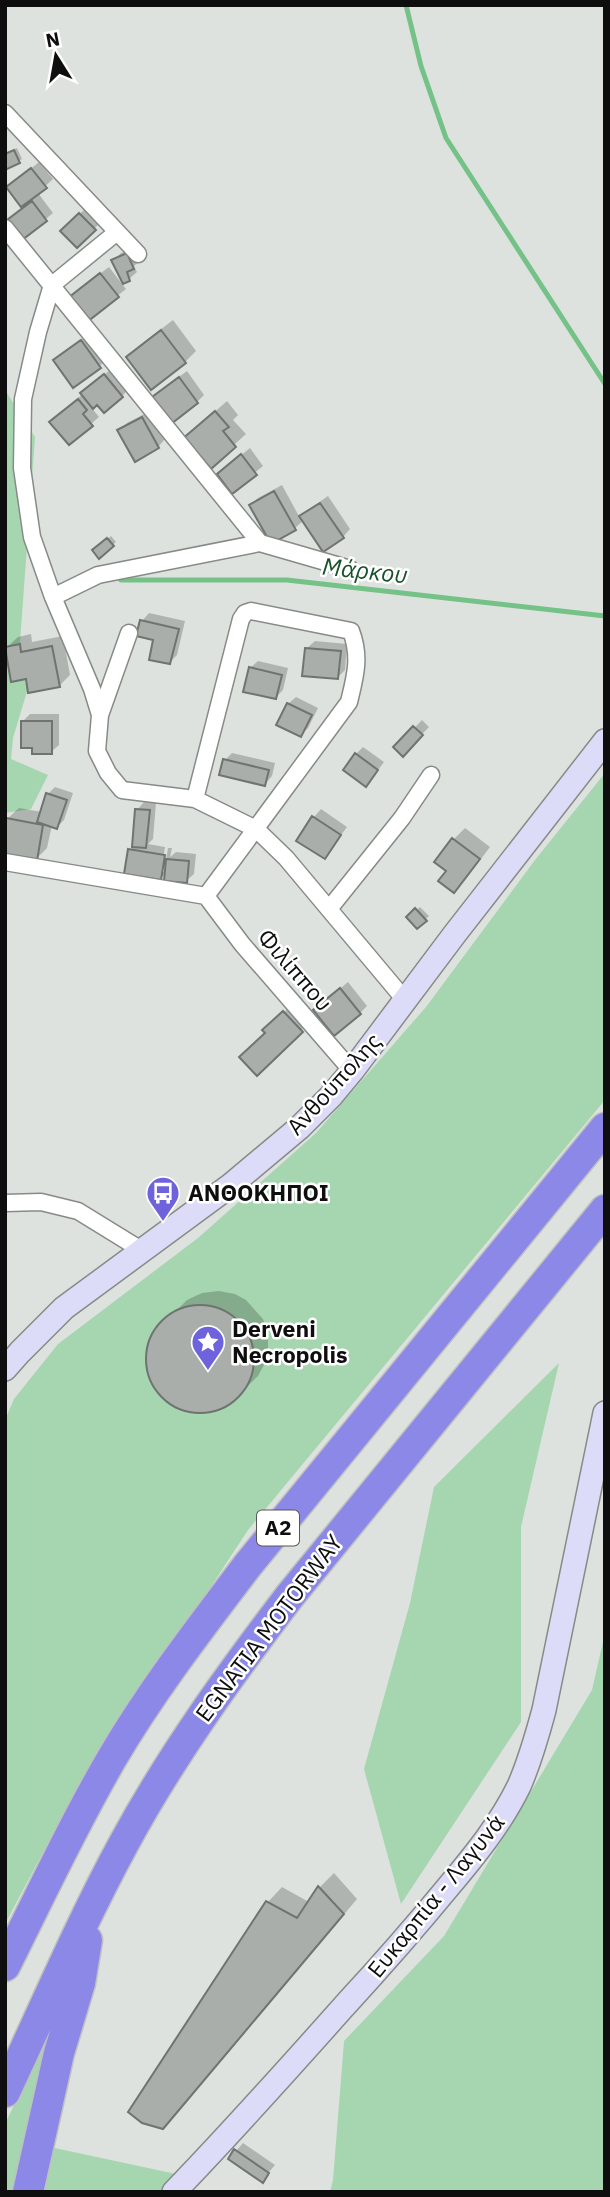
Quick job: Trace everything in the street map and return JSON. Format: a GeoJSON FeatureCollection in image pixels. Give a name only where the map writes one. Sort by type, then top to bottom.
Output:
{"type":"FeatureCollection","features":[{"type":"Feature","properties":{"kind":"highway","name":"Α2"},"geometry":{"type":"LineString","coordinates":[[5,1966],[49,1875],[114,1755],[154,1691],[247,1566],[605,1128]]}},
{"type":"Feature","properties":{"kind":"highway","name":"EGNATIA MOTORWAY"},"geometry":{"type":"LineString","coordinates":[[5,2092],[123,1844],[199,1719],[238,1663],[298,1586],[605,1210]]}},
{"type":"Feature","properties":{"kind":"highway"},"geometry":{"type":"LineString","coordinates":[[28,2192],[59,2053],[80,1983],[94,1902]]}},
{"type":"Feature","properties":{"kind":"street"},"geometry":{"type":"LineString","coordinates":[[5,113],[138,254]]}},
{"type":"Feature","properties":{"kind":"street"},"geometry":{"type":"LineString","coordinates":[[5,228],[260,543]]}},
{"type":"Feature","properties":{"kind":"street"},"geometry":{"type":"LineString","coordinates":[[100,715],[32,537],[22,468],[21,433],[23,399],[52,285],[117,232]]}},
{"type":"Feature","properties":{"kind":"street"},"geometry":{"type":"LineString","coordinates":[[53,597],[98,575],[260,543],[350,569]]}},
{"type":"Feature","properties":{"kind":"street"},"geometry":{"type":"LineString","coordinates":[[5,862],[206,896],[349,702],[358,664],[356,644],[351,631],[251,611],[245,613],[195,799]]}},
{"type":"Feature","properties":{"kind":"street"},"geometry":{"type":"LineString","coordinates":[[129,633],[100,715],[97,751],[108,773],[122,790],[195,799],[256,830],[286,858],[405,1000]]}},
{"type":"Feature","properties":{"kind":"street","name":"Ανθούπολης"},"geometry":{"type":"LineString","coordinates":[[5,1369],[64,1308],[143,1251],[299,1128],[352,1071],[605,741]]}},
{"type":"Feature","properties":{"kind":"street"},"geometry":{"type":"LineString","coordinates":[[329,909],[386,839],[432,775]]}},
{"type":"Feature","properties":{"kind":"street","name":"Φιλίππου"},"geometry":{"type":"LineString","coordinates":[[206,896],[242,944],[352,1071]]}},
{"type":"Feature","properties":{"kind":"street"},"geometry":{"type":"LineString","coordinates":[[5,1203],[41,1202],[78,1211],[143,1251]]}},
{"type":"Feature","properties":{"kind":"street","name":"Ευκαρπία - Λαγυνά"},"geometry":{"type":"LineString","coordinates":[[174,2192],[232,2132],[452,1882],[500,1820],[519,1786],[534,1749],[544,1710],[605,1413]]}},
{"type":"Feature","properties":{"kind":"green space"},"geometry":{"type":"Polygon","coordinates":[[[5,390],[35,437],[20,642],[28,688],[13,738],[11,759],[48,775],[31,809],[5,813],[5,390]]]}},
{"type":"Feature","properties":{"kind":"green space","name":"Derveni Necropolis"},"geometry":{"type":"Polygon","coordinates":[[[605,773],[605,1100],[248,1530],[69,1803],[5,1924],[5,1420],[14,1399],[58,1344],[198,1238],[316,1133],[426,1007],[535,860],[605,773]]]}},
{"type":"Feature","properties":{"kind":"green space"},"geometry":{"type":"Polygon","coordinates":[[[559,1363],[521,1527],[521,1722],[401,1904],[364,1769],[410,1603],[434,1487],[559,1363]]]}},
{"type":"Feature","properties":{"kind":"green space"},"geometry":{"type":"Polygon","coordinates":[[[605,1633],[605,2192],[330,2192],[344,2041],[444,1936],[592,1690],[605,1633]]]}},
{"type":"Feature","properties":{"kind":"green space"},"geometry":{"type":"Polygon","coordinates":[[[53,2023],[19,2192],[5,2192],[5,2124],[53,2023]]]}},
{"type":"Feature","properties":{"kind":"green space"},"geometry":{"type":"Polygon","coordinates":[[[50,2147],[176,2174],[160,2192],[41,2192],[50,2147]]]}},
{"type":"Feature","properties":{"kind":"building"},"geometry":{"type":"Polygon","coordinates":[[[14,150],[20,163],[5,170],[5,154],[14,150]]]}},
{"type":"Feature","properties":{"kind":"building"},"geometry":{"type":"Polygon","coordinates":[[[31,168],[47,188],[21,207],[6,187],[31,168]]]}},
{"type":"Feature","properties":{"kind":"building"},"geometry":{"type":"Polygon","coordinates":[[[32,201],[47,221],[22,240],[7,220],[32,201]]]}},
{"type":"Feature","properties":{"kind":"building"},"geometry":{"type":"Polygon","coordinates":[[[79,213],[96,230],[77,248],[60,231],[79,213]]]}},
{"type":"Feature","properties":{"kind":"building"},"geometry":{"type":"Polygon","coordinates":[[[127,253],[134,269],[127,272],[130,281],[123,284],[111,260],[127,253]]]}},
{"type":"Feature","properties":{"kind":"building"},"geometry":{"type":"Polygon","coordinates":[[[100,273],[119,297],[87,322],[68,298],[100,273]]]}},
{"type":"Feature","properties":{"kind":"building"},"geometry":{"type":"Polygon","coordinates":[[[161,330],[186,363],[151,390],[126,357],[161,330]]]}},
{"type":"Feature","properties":{"kind":"building"},"geometry":{"type":"Polygon","coordinates":[[[81,340],[101,368],[73,388],[53,360],[81,340]]]}},
{"type":"Feature","properties":{"kind":"building"},"geometry":{"type":"Polygon","coordinates":[[[104,374],[123,397],[104,413],[97,405],[93,409],[80,393],[104,374]]]}},
{"type":"Feature","properties":{"kind":"building"},"geometry":{"type":"Polygon","coordinates":[[[179,377],[198,403],[171,424],[152,397],[179,377]]]}},
{"type":"Feature","properties":{"kind":"building"},"geometry":{"type":"Polygon","coordinates":[[[78,399],[87,410],[83,414],[93,426],[69,445],[49,422],[78,399]]]}},
{"type":"Feature","properties":{"kind":"building"},"geometry":{"type":"Polygon","coordinates":[[[215,411],[229,427],[223,431],[236,447],[211,469],[181,440],[215,411]]]}},
{"type":"Feature","properties":{"kind":"building"},"geometry":{"type":"Polygon","coordinates":[[[142,417],[159,448],[135,462],[117,430],[142,417]]]}},
{"type":"Feature","properties":{"kind":"building"},"geometry":{"type":"Polygon","coordinates":[[[241,454],[257,475],[232,494],[217,474],[241,454]]]}},
{"type":"Feature","properties":{"kind":"building"},"geometry":{"type":"Polygon","coordinates":[[[274,491],[296,530],[271,544],[249,505],[274,491]]]}},
{"type":"Feature","properties":{"kind":"building"},"geometry":{"type":"Polygon","coordinates":[[[320,503],[344,538],[323,552],[299,516],[320,503]]]}},
{"type":"Feature","properties":{"kind":"building"},"geometry":{"type":"Polygon","coordinates":[[[107,538],[114,546],[99,559],[92,550],[107,538]]]}},
{"type":"Feature","properties":{"kind":"building"},"geometry":{"type":"Polygon","coordinates":[[[140,620],[179,629],[170,664],[149,660],[153,640],[136,636],[140,620]]]}},
{"type":"Feature","properties":{"kind":"building"},"geometry":{"type":"Polygon","coordinates":[[[20,644],[21,652],[52,646],[60,687],[28,693],[26,679],[11,682],[5,647],[20,644]]]}},
{"type":"Feature","properties":{"kind":"building"},"geometry":{"type":"Polygon","coordinates":[[[305,648],[341,651],[338,679],[302,676],[305,648]]]}},
{"type":"Feature","properties":{"kind":"building"},"geometry":{"type":"Polygon","coordinates":[[[249,667],[282,675],[276,699],[243,692],[249,667]]]}},
{"type":"Feature","properties":{"kind":"building"},"geometry":{"type":"Polygon","coordinates":[[[287,703],[312,715],[301,737],[276,725],[287,703]]]}},
{"type":"Feature","properties":{"kind":"building"},"geometry":{"type":"Polygon","coordinates":[[[21,721],[52,721],[52,754],[32,754],[32,748],[21,748],[21,721]]]}},
{"type":"Feature","properties":{"kind":"building"},"geometry":{"type":"Polygon","coordinates":[[[413,726],[423,735],[403,757],[393,747],[413,726]]]}},
{"type":"Feature","properties":{"kind":"building"},"geometry":{"type":"Polygon","coordinates":[[[355,753],[378,770],[366,787],[343,770],[355,753]]]}},
{"type":"Feature","properties":{"kind":"building"},"geometry":{"type":"Polygon","coordinates":[[[223,759],[269,770],[265,786],[219,775],[223,759]]]}},
{"type":"Feature","properties":{"kind":"building"},"geometry":{"type":"Polygon","coordinates":[[[46,793],[67,800],[57,829],[37,822],[46,793]]]}},
{"type":"Feature","properties":{"kind":"building"},"geometry":{"type":"Polygon","coordinates":[[[135,809],[150,810],[146,848],[132,847],[135,809]]]}},
{"type":"Feature","properties":{"kind":"building"},"geometry":{"type":"Polygon","coordinates":[[[312,816],[341,835],[325,859],[296,841],[312,816]]]}},
{"type":"Feature","properties":{"kind":"building"},"geometry":{"type":"Polygon","coordinates":[[[6,818],[43,825],[37,861],[5,855],[6,818]]]}},
{"type":"Feature","properties":{"kind":"building"},"geometry":{"type":"Polygon","coordinates":[[[452,838],[480,859],[454,893],[438,881],[446,871],[434,862],[452,838]]]}},
{"type":"Feature","properties":{"kind":"building"},"geometry":{"type":"Polygon","coordinates":[[[128,849],[165,855],[161,880],[124,874],[128,849]]]}},
{"type":"Feature","properties":{"kind":"building"},"geometry":{"type":"Polygon","coordinates":[[[166,859],[189,861],[187,883],[164,881],[166,859]]]}},
{"type":"Feature","properties":{"kind":"building"},"geometry":{"type":"Polygon","coordinates":[[[415,908],[427,921],[417,929],[406,917],[415,908]]]}},
{"type":"Feature","properties":{"kind":"building"},"geometry":{"type":"Polygon","coordinates":[[[340,988],[361,1014],[334,1036],[313,1010],[340,988]]]}},
{"type":"Feature","properties":{"kind":"building"},"geometry":{"type":"Polygon","coordinates":[[[283,1011],[303,1032],[257,1076],[239,1057],[265,1033],[262,1030],[283,1011]]]}},
{"type":"Feature","properties":{"kind":"building"},"geometry":{"type":"Polygon","coordinates":[[[200,1305],[221,1309],[238,1321],[250,1338],[254,1359],[250,1380],[238,1397],[221,1409],[200,1413],[179,1409],[162,1397],[150,1380],[146,1359],[150,1338],[162,1321],[179,1309],[200,1305]]]}},
{"type":"Feature","properties":{"kind":"building"},"geometry":{"type":"Polygon","coordinates":[[[318,1886],[344,1914],[163,2129],[142,2123],[128,2112],[266,1901],[297,1918],[318,1886]]]}},
{"type":"Feature","properties":{"kind":"building"},"geometry":{"type":"Polygon","coordinates":[[[234,2149],[269,2173],[263,2183],[228,2159],[234,2149]]]}},
{"type":"Feature","properties":{"kind":"waterway","name":"Μάρκου"},"geometry":{"type":"LineString","coordinates":[[406,5],[421,66],[446,138],[605,384]]}},
{"type":"Feature","properties":{"kind":"waterway","name":"Μάρκου"},"geometry":{"type":"LineString","coordinates":[[121,580],[287,580],[605,616]]}},
{"type":"Feature","properties":{"kind":"place","name":"ΑΝΘΟΚΗΠΟΙ"},"geometry":{"type":"Point","coordinates":[163,1223]}},
{"type":"Feature","properties":{"kind":"place","name":"Derveni Necropolis"},"geometry":{"type":"Point","coordinates":[208,1372]}}]}
